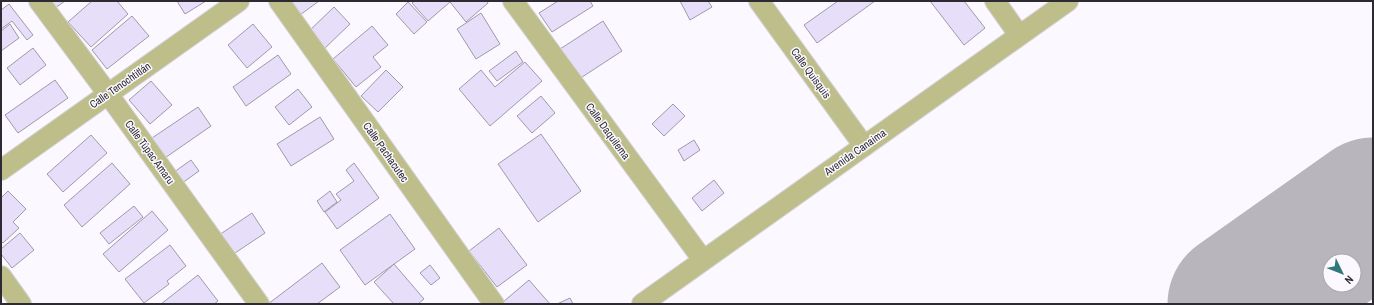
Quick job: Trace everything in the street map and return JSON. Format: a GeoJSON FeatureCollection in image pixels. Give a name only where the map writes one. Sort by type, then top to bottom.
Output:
{"type":"FeatureCollection","features":[{"type":"Feature","properties":{"kind":"street","name":"Calle Túpac Amaru"},"geometry":{"type":"LineString","coordinates":[[39,1],[259,304]]}},
{"type":"Feature","properties":{"kind":"street","name":"Calle Tenochtitlán"},"geometry":{"type":"LineString","coordinates":[[1,170],[239,1]]}},
{"type":"Feature","properties":{"kind":"street","name":"Calle Pachacutec"},"geometry":{"type":"LineString","coordinates":[[279,1],[494,304]]}},
{"type":"Feature","properties":{"kind":"street","name":"Calle Daquilema"},"geometry":{"type":"LineString","coordinates":[[512,1],[703,260]]}},
{"type":"Feature","properties":{"kind":"street","name":"Calle Quisquis"},"geometry":{"type":"LineString","coordinates":[[759,1],[864,146]]}},
{"type":"Feature","properties":{"kind":"street"},"geometry":{"type":"LineString","coordinates":[[995,1],[1019,35]]}},
{"type":"Feature","properties":{"kind":"street","name":"Avenida Canaima"},"geometry":{"type":"LineString","coordinates":[[642,304],[1068,1]]}},
{"type":"Feature","properties":{"kind":"street"},"geometry":{"type":"LineString","coordinates":[[1,276],[21,304]]}},
{"type":"Feature","properties":{"kind":"building"},"geometry":{"type":"Polygon","coordinates":[[[50,1],[65,1],[55,8],[50,1]]]}},
{"type":"Feature","properties":{"kind":"building"},"geometry":{"type":"Polygon","coordinates":[[[92,1],[117,1],[128,14],[91,47],[68,22],[92,1]]]}},
{"type":"Feature","properties":{"kind":"building"},"geometry":{"type":"Polygon","coordinates":[[[177,1],[206,1],[185,14],[177,1]]]}},
{"type":"Feature","properties":{"kind":"building"},"geometry":{"type":"Polygon","coordinates":[[[290,1],[319,1],[300,15],[290,1]]]}},
{"type":"Feature","properties":{"kind":"building"},"geometry":{"type":"Polygon","coordinates":[[[415,1],[487,1],[488,3],[466,22],[450,2],[428,21],[412,3],[415,1]]]}},
{"type":"Feature","properties":{"kind":"building"},"geometry":{"type":"Polygon","coordinates":[[[558,1],[590,1],[593,6],[552,32],[539,13],[558,1]]]}},
{"type":"Feature","properties":{"kind":"building"},"geometry":{"type":"Polygon","coordinates":[[[680,1],[708,1],[712,7],[690,20],[680,1]]]}},
{"type":"Feature","properties":{"kind":"building"},"geometry":{"type":"Polygon","coordinates":[[[838,1],[875,1],[817,43],[804,25],[838,1]]]}},
{"type":"Feature","properties":{"kind":"building"},"geometry":{"type":"Polygon","coordinates":[[[930,1],[964,1],[985,28],[964,45],[930,1]]]}},
{"type":"Feature","properties":{"kind":"building"},"geometry":{"type":"Polygon","coordinates":[[[408,2],[427,22],[414,34],[396,14],[408,2]]]}},
{"type":"Feature","properties":{"kind":"building"},"geometry":{"type":"Polygon","coordinates":[[[9,4],[33,35],[27,40],[12,21],[1,29],[1,10],[9,4]]]}},
{"type":"Feature","properties":{"kind":"building"},"geometry":{"type":"Polygon","coordinates":[[[334,7],[350,24],[324,49],[308,32],[334,7]]]}},
{"type":"Feature","properties":{"kind":"building"},"geometry":{"type":"Polygon","coordinates":[[[481,13],[500,44],[476,59],[457,29],[481,13]]]}},
{"type":"Feature","properties":{"kind":"building"},"geometry":{"type":"Polygon","coordinates":[[[132,16],[149,36],[107,69],[92,50],[132,16]]]}},
{"type":"Feature","properties":{"kind":"building"},"geometry":{"type":"Polygon","coordinates":[[[603,21],[622,51],[573,83],[554,53],[603,21]]]}},
{"type":"Feature","properties":{"kind":"building"},"geometry":{"type":"Polygon","coordinates":[[[10,24],[19,38],[1,51],[1,31],[10,24]]]}},
{"type":"Feature","properties":{"kind":"building"},"geometry":{"type":"Polygon","coordinates":[[[253,24],[272,47],[247,68],[228,45],[253,24]]]}},
{"type":"Feature","properties":{"kind":"building"},"geometry":{"type":"Polygon","coordinates":[[[372,26],[388,45],[373,57],[381,67],[356,87],[333,59],[372,26]]]}},
{"type":"Feature","properties":{"kind":"building"},"geometry":{"type":"Polygon","coordinates":[[[33,48],[46,65],[20,85],[7,68],[33,48]]]}},
{"type":"Feature","properties":{"kind":"building"},"geometry":{"type":"Polygon","coordinates":[[[516,51],[523,62],[497,81],[489,71],[516,51]]]}},
{"type":"Feature","properties":{"kind":"building"},"geometry":{"type":"Polygon","coordinates":[[[278,55],[291,74],[246,106],[233,87],[278,55]]]}},
{"type":"Feature","properties":{"kind":"building"},"geometry":{"type":"Polygon","coordinates":[[[525,62],[542,81],[490,126],[459,89],[481,70],[495,87],[525,62]]]}},
{"type":"Feature","properties":{"kind":"building"},"geometry":{"type":"Polygon","coordinates":[[[386,70],[403,87],[378,112],[361,96],[386,70]]]}},
{"type":"Feature","properties":{"kind":"building"},"geometry":{"type":"Polygon","coordinates":[[[55,80],[68,98],[18,133],[5,115],[55,80]]]}},
{"type":"Feature","properties":{"kind":"building"},"geometry":{"type":"Polygon","coordinates":[[[151,81],[172,105],[150,124],[129,100],[151,81]]]}},
{"type":"Feature","properties":{"kind":"building"},"geometry":{"type":"Polygon","coordinates":[[[298,89],[312,107],[289,125],[275,107],[298,89]]]}},
{"type":"Feature","properties":{"kind":"building"},"geometry":{"type":"Polygon","coordinates":[[[541,96],[555,113],[532,133],[517,116],[541,96]]]}},
{"type":"Feature","properties":{"kind":"building"},"geometry":{"type":"Polygon","coordinates":[[[673,104],[685,116],[664,136],[652,124],[673,104]]]}},
{"type":"Feature","properties":{"kind":"building"},"geometry":{"type":"Polygon","coordinates":[[[198,107],[211,126],[162,160],[149,140],[198,107]]]}},
{"type":"Feature","properties":{"kind":"building"},"geometry":{"type":"Polygon","coordinates":[[[320,117],[334,139],[291,166],[277,144],[320,117]]]}},
{"type":"Feature","properties":{"kind":"building"},"geometry":{"type":"Polygon","coordinates":[[[541,134],[581,191],[538,222],[498,164],[541,134]]]}},
{"type":"Feature","properties":{"kind":"building"},"geometry":{"type":"Polygon","coordinates":[[[91,135],[107,153],[63,192],[47,174],[91,135]]]}},
{"type":"Feature","properties":{"kind":"building"},"geometry":{"type":"Polygon","coordinates":[[[694,140],[700,150],[684,161],[678,150],[694,140]]]}},
{"type":"Feature","properties":{"kind":"building"},"geometry":{"type":"Polygon","coordinates":[[[191,160],[199,171],[178,186],[170,175],[191,160]]]}},
{"type":"Feature","properties":{"kind":"building"},"geometry":{"type":"Polygon","coordinates":[[[112,163],[130,184],[82,227],[64,205],[112,163]]]}},
{"type":"Feature","properties":{"kind":"building"},"geometry":{"type":"Polygon","coordinates":[[[354,163],[379,198],[337,229],[325,212],[341,200],[336,194],[354,181],[346,170],[354,163]]]}},
{"type":"Feature","properties":{"kind":"building"},"geometry":{"type":"Polygon","coordinates":[[[714,180],[724,193],[702,211],[692,198],[714,180]]]}},
{"type":"Feature","properties":{"kind":"building"},"geometry":{"type":"Polygon","coordinates":[[[8,191],[26,209],[13,222],[19,228],[3,243],[1,241],[1,198],[8,191]]]}},
{"type":"Feature","properties":{"kind":"building"},"geometry":{"type":"Polygon","coordinates":[[[330,191],[337,202],[324,212],[317,201],[330,191]]]}},
{"type":"Feature","properties":{"kind":"building"},"geometry":{"type":"Polygon","coordinates":[[[134,206],[143,217],[109,244],[100,233],[134,206]]]}},
{"type":"Feature","properties":{"kind":"building"},"geometry":{"type":"Polygon","coordinates":[[[152,211],[168,230],[119,272],[103,254],[152,211]]]}},
{"type":"Feature","properties":{"kind":"building"},"geometry":{"type":"Polygon","coordinates":[[[252,213],[265,233],[232,255],[219,235],[252,213]]]}},
{"type":"Feature","properties":{"kind":"building"},"geometry":{"type":"Polygon","coordinates":[[[390,214],[415,249],[365,285],[340,250],[390,214]]]}},
{"type":"Feature","properties":{"kind":"building"},"geometry":{"type":"Polygon","coordinates":[[[499,228],[527,265],[497,287],[469,251],[499,228]]]}},
{"type":"Feature","properties":{"kind":"building"},"geometry":{"type":"Polygon","coordinates":[[[20,233],[34,250],[12,268],[1,254],[1,249],[20,233]]]}},
{"type":"Feature","properties":{"kind":"building"},"geometry":{"type":"Polygon","coordinates":[[[170,245],[186,266],[167,281],[169,284],[144,303],[125,279],[170,245]]]}},
{"type":"Feature","properties":{"kind":"building"},"geometry":{"type":"Polygon","coordinates":[[[322,263],[340,287],[317,304],[268,304],[322,263]]]}},
{"type":"Feature","properties":{"kind":"building"},"geometry":{"type":"Polygon","coordinates":[[[394,264],[424,299],[418,304],[394,304],[374,282],[394,264]]]}},
{"type":"Feature","properties":{"kind":"building"},"geometry":{"type":"Polygon","coordinates":[[[430,265],[440,278],[431,285],[420,273],[430,265]]]}},
{"type":"Feature","properties":{"kind":"building"},"geometry":{"type":"Polygon","coordinates":[[[198,275],[218,301],[214,304],[161,304],[198,275]]]}},
{"type":"Feature","properties":{"kind":"building"},"geometry":{"type":"Polygon","coordinates":[[[529,280],[550,304],[505,304],[503,302],[529,280]]]}},
{"type":"Feature","properties":{"kind":"building"},"geometry":{"type":"Polygon","coordinates":[[[570,298],[573,304],[557,304],[570,298]]]}},
{"type":"Feature","properties":{"kind":"runway"},"geometry":{"type":"LineString","coordinates":[[1240,304],[1373,210]]}}]}
